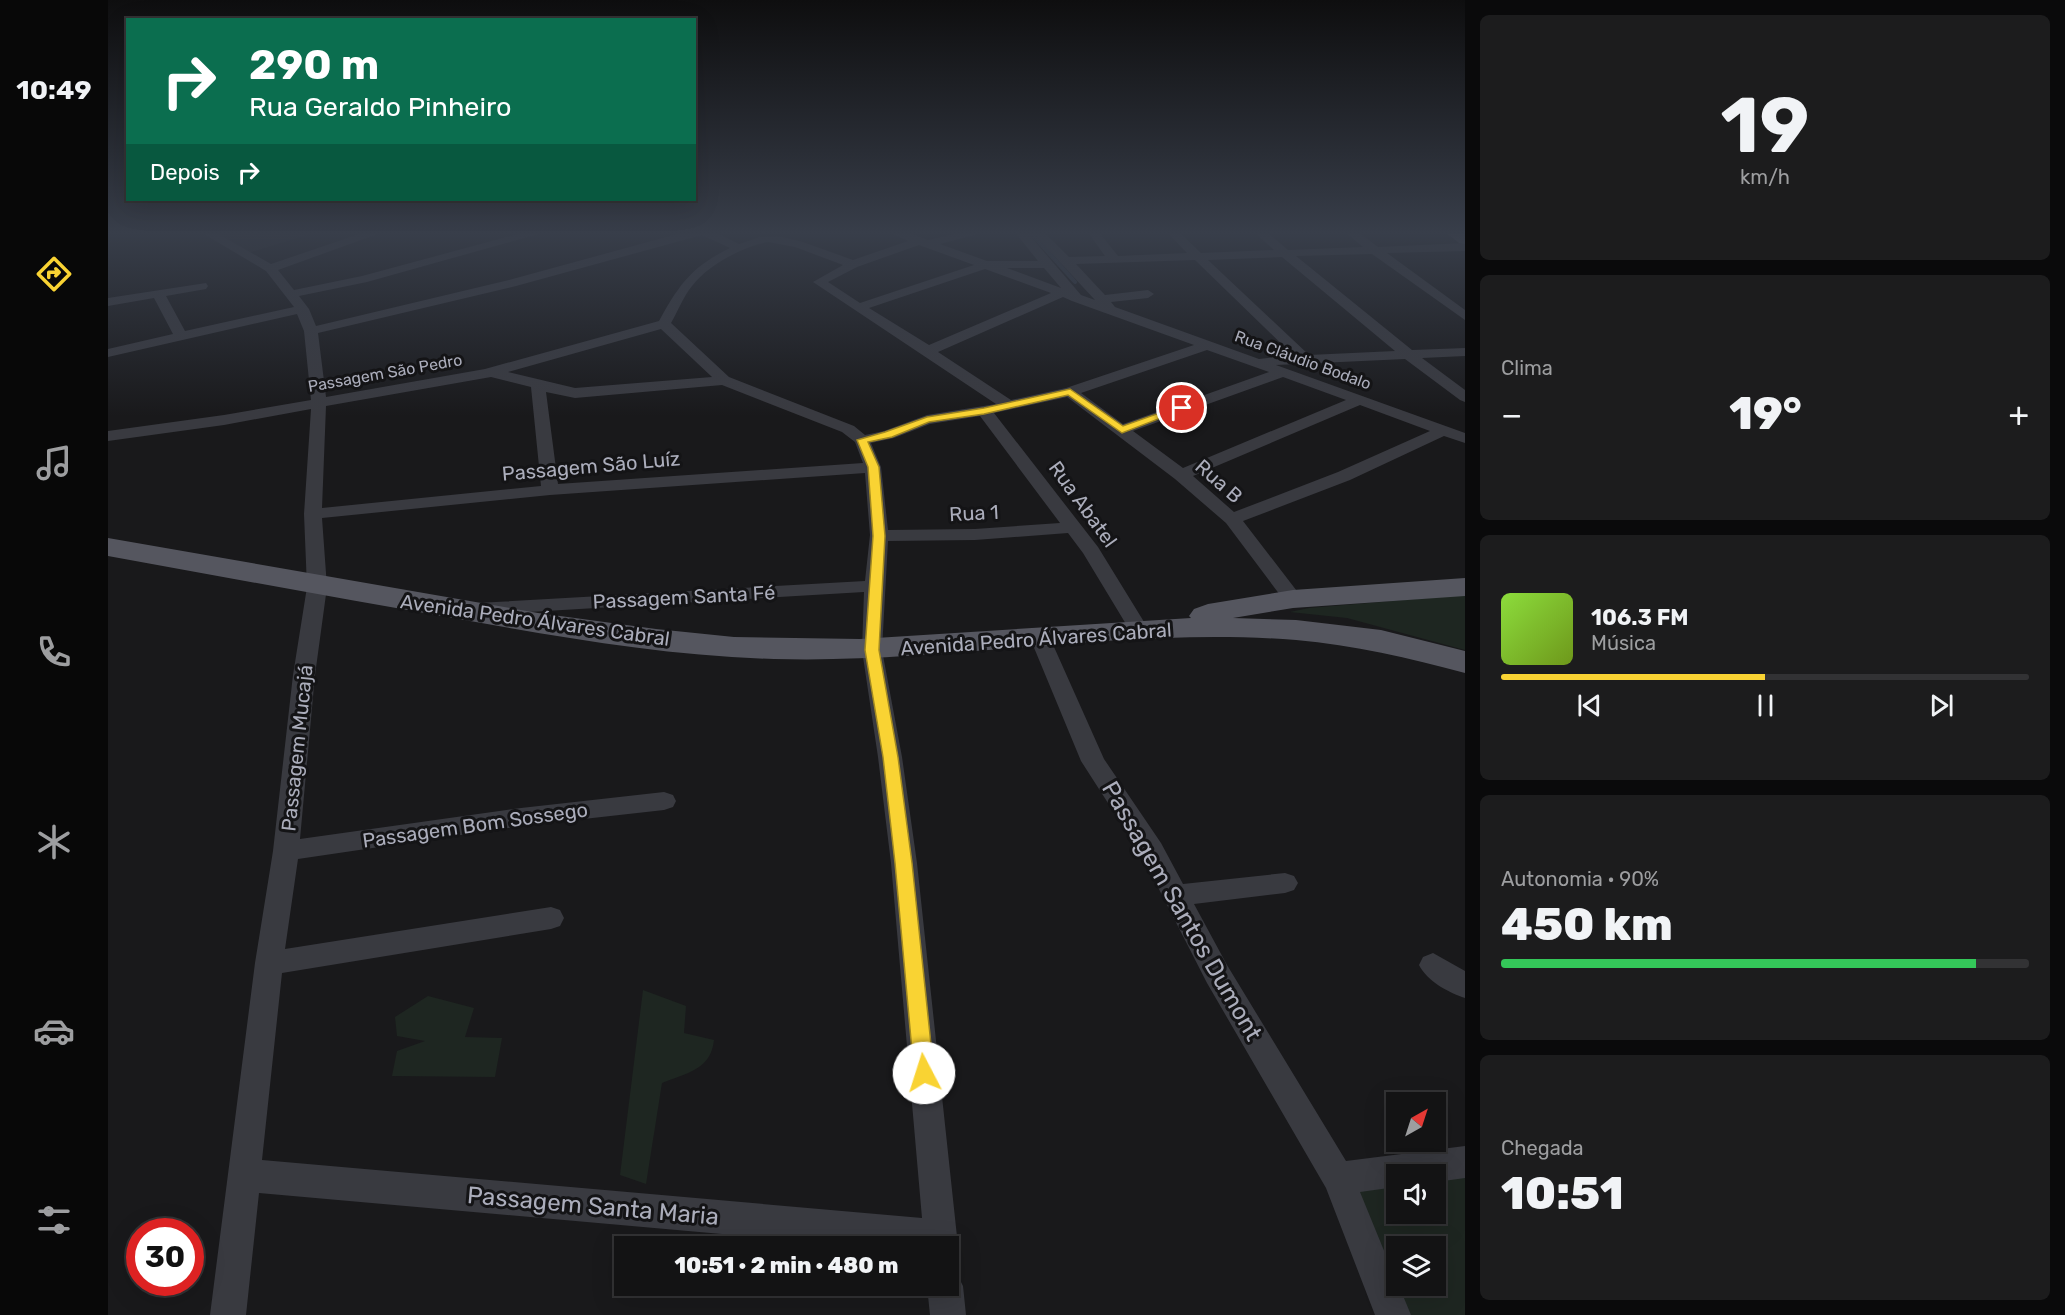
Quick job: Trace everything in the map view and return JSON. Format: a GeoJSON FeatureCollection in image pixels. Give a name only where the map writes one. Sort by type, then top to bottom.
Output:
{"type":"FeatureCollection","features":[{"type":"Feature","properties":{"kind":"main road","name":"Avenida Pedro Álvares Cabral"},"geometry":{"type":"LineString","coordinates":[[108,547],[317,587],[575,631],[660,640],[774,649],[872,650],[1151,629],[1318,630],[1364,636],[1429,650],[1465,662]]}},
{"type":"Feature","properties":{"kind":"main road"},"geometry":{"type":"LineString","coordinates":[[1151,629],[1219,611],[1293,599],[1465,587]]}},
{"type":"Feature","properties":{"kind":"street"},"geometry":{"type":"LineString","coordinates":[[108,302],[162,292]]}},
{"type":"Feature","properties":{"kind":"street"},"geometry":{"type":"LineString","coordinates":[[292,294],[300,292]]}},
{"type":"Feature","properties":{"kind":"street"},"geometry":{"type":"LineString","coordinates":[[311,332],[474,292]]}},
{"type":"Feature","properties":{"kind":"street"},"geometry":{"type":"LineString","coordinates":[[682,292],[664,324],[724,380],[848,429],[862,440],[873,467],[879,536],[874,586],[872,650],[890,757],[904,863],[939,1236]]}},
{"type":"Feature","properties":{"kind":"street"},"geometry":{"type":"LineString","coordinates":[[834,292],[928,351],[1008,406]]}},
{"type":"Feature","properties":{"kind":"street"},"geometry":{"type":"LineString","coordinates":[[860,307],[904,292]]}},
{"type":"Feature","properties":{"kind":"street"},"geometry":{"type":"LineString","coordinates":[[1074,292],[1077,298]]}},
{"type":"Feature","properties":{"kind":"street"},"geometry":{"type":"LineString","coordinates":[[1093,292],[1107,304],[1148,294]]}},
{"type":"Feature","properties":{"kind":"street"},"geometry":{"type":"LineString","coordinates":[[1236,292],[1305,359]]}},
{"type":"Feature","properties":{"kind":"street"},"geometry":{"type":"LineString","coordinates":[[1333,292],[1409,355],[1465,397]]}},
{"type":"Feature","properties":{"kind":"street"},"geometry":{"type":"LineString","coordinates":[[1432,292],[1465,316]]}},
{"type":"Feature","properties":{"kind":"street"},"geometry":{"type":"LineString","coordinates":[[158,293],[181,337]]}},
{"type":"Feature","properties":{"kind":"street"},"geometry":{"type":"LineString","coordinates":[[928,351],[1062,293]]}},
{"type":"Feature","properties":{"kind":"street","name":"Rua Cláudio Bodalo"},"geometry":{"type":"LineString","coordinates":[[1062,293],[1107,304],[1207,345],[1465,438]]}},
{"type":"Feature","properties":{"kind":"street","name":"Passagem Mucajá"},"geometry":{"type":"LineString","coordinates":[[228,1315],[269,963],[286,851],[304,675],[317,587],[313,514],[319,403],[311,332],[303,309],[292,294]]}},
{"type":"Feature","properties":{"kind":"street"},"geometry":{"type":"LineString","coordinates":[[108,353],[303,309]]}},
{"type":"Feature","properties":{"kind":"street","name":"Passagem São Pedro"},"geometry":{"type":"LineString","coordinates":[[108,436],[319,403],[486,373],[664,324]]}},
{"type":"Feature","properties":{"kind":"street"},"geometry":{"type":"LineString","coordinates":[[862,440],[888,435],[927,420],[984,411],[1070,392],[1207,345]]}},
{"type":"Feature","properties":{"kind":"street"},"geometry":{"type":"LineString","coordinates":[[1256,362],[1465,352]]}},
{"type":"Feature","properties":{"kind":"street"},"geometry":{"type":"LineString","coordinates":[[1122,430],[1283,372]]}},
{"type":"Feature","properties":{"kind":"street"},"geometry":{"type":"LineString","coordinates":[[486,373],[511,376],[575,393],[724,380]]}},
{"type":"Feature","properties":{"kind":"street"},"geometry":{"type":"LineString","coordinates":[[538,385],[550,490]]}},
{"type":"Feature","properties":{"kind":"street","name":"Rua B"},"geometry":{"type":"LineString","coordinates":[[1070,392],[1181,475],[1232,519],[1293,599]]}},
{"type":"Feature","properties":{"kind":"street"},"geometry":{"type":"LineString","coordinates":[[1181,475],[1360,400]]}},
{"type":"Feature","properties":{"kind":"street","name":"Rua Abatel"},"geometry":{"type":"LineString","coordinates":[[984,411],[1151,629]]}},
{"type":"Feature","properties":{"kind":"street"},"geometry":{"type":"LineString","coordinates":[[1232,519],[1344,476],[1444,430]]}},
{"type":"Feature","properties":{"kind":"street","name":"Passagem São Luíz"},"geometry":{"type":"LineString","coordinates":[[313,514],[550,490],[873,467]]}},
{"type":"Feature","properties":{"kind":"street","name":"Rua 1"},"geometry":{"type":"LineString","coordinates":[[879,536],[942,537],[1013,534],[1071,527]]}},
{"type":"Feature","properties":{"kind":"street","name":"Passagem Santa Fé"},"geometry":{"type":"LineString","coordinates":[[459,610],[874,586]]}},
{"type":"Feature","properties":{"kind":"street","name":"Passagem Santos Dumont"},"geometry":{"type":"LineString","coordinates":[[1040,638],[1094,761],[1152,850],[1217,974],[1338,1178],[1393,1315]]}},
{"type":"Feature","properties":{"kind":"street","name":"Passagem Bom Sossego"},"geometry":{"type":"LineString","coordinates":[[286,851],[521,817],[664,801]]}},
{"type":"Feature","properties":{"kind":"street"},"geometry":{"type":"LineString","coordinates":[[1176,895],[1286,883]]}},
{"type":"Feature","properties":{"kind":"street"},"geometry":{"type":"LineString","coordinates":[[269,963],[551,918]]}},
{"type":"Feature","properties":{"kind":"street"},"geometry":{"type":"LineString","coordinates":[[1433,965],[1465,986]]}},
{"type":"Feature","properties":{"kind":"street"},"geometry":{"type":"LineString","coordinates":[[1338,1178],[1465,1162]]}},
{"type":"Feature","properties":{"kind":"street","name":"Passagem Santa Maria"},"geometry":{"type":"LineString","coordinates":[[245,1176],[877,1236]]}},
{"type":"Feature","properties":{"kind":"street"},"geometry":{"type":"LineString","coordinates":[[946,1296],[948,1315]]}},
{"type":"Feature","properties":{"kind":"shaded area"},"geometry":{"type":"Polygon","coordinates":[[[1465,595],[1465,650],[1347,618],[1290,612],[1309,608],[1465,595]]]}},
{"type":"Feature","properties":{"kind":"shaded area"},"geometry":{"type":"Polygon","coordinates":[[[643,990],[686,1006],[684,1033],[714,1040],[712,1050],[703,1064],[688,1073],[662,1083],[646,1184],[620,1175],[643,990]]]}},
{"type":"Feature","properties":{"kind":"shaded area"},"geometry":{"type":"Polygon","coordinates":[[[428,996],[474,1008],[465,1037],[502,1038],[495,1077],[392,1076],[397,1051],[425,1041],[397,1036],[395,1017],[428,996]]]}},
{"type":"Feature","properties":{"kind":"shaded area"},"geometry":{"type":"Polygon","coordinates":[[[1465,1162],[1465,1315],[1393,1315],[1338,1178],[1386,1172],[1386,1224],[1446,1224],[1446,1164],[1465,1162]]]}},
{"type":"Feature","properties":{"kind":"route"},"geometry":{"type":"LineString","coordinates":[[924,1073],[904,863],[890,757],[872,650],[874,586],[879,536],[873,467],[862,440],[888,435],[914,424],[943,416],[984,411],[1070,392],[1122,430],[1182,408]]}}]}
